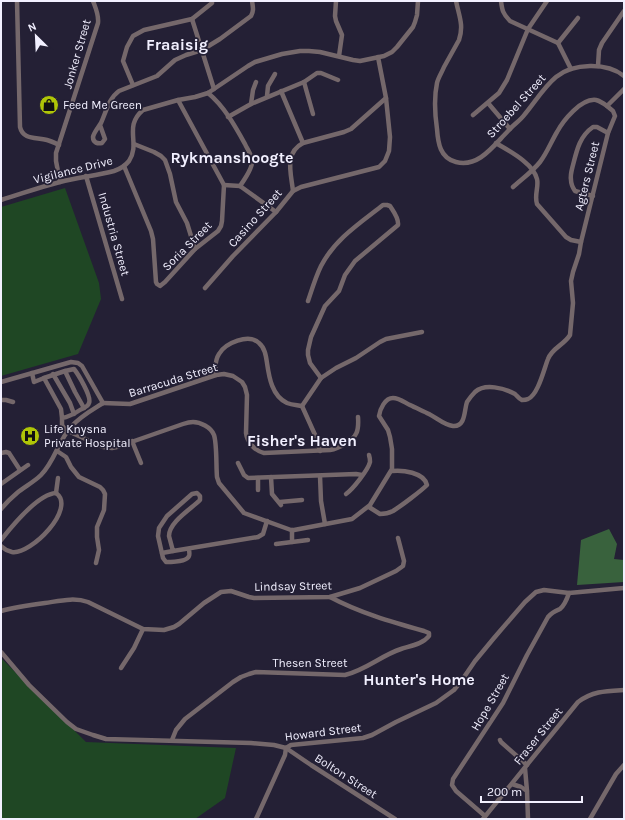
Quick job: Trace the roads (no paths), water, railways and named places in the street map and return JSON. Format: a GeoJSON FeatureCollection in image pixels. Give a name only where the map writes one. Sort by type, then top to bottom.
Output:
{"type":"FeatureCollection","features":[{"type":"Feature","properties":{"kind":"street"},"geometry":{"type":"LineString","coordinates":[[17,1],[20,127],[23,134],[27,136],[46,140],[59,145]]}},
{"type":"Feature","properties":{"kind":"street","name":"Jonker Street"},"geometry":{"type":"LineString","coordinates":[[60,182],[56,153],[98,23],[97,11],[93,1]]}},
{"type":"Feature","properties":{"kind":"street"},"geometry":{"type":"LineString","coordinates":[[100,124],[115,94],[157,76],[178,58],[202,50],[220,39],[251,16],[253,12],[252,1]]}},
{"type":"Feature","properties":{"kind":"street"},"geometry":{"type":"LineString","coordinates":[[336,1],[335,16],[342,35],[339,56]]}},
{"type":"Feature","properties":{"kind":"street","name":"Vigilance Drive"},"geometry":{"type":"LineString","coordinates":[[1,200],[60,182],[114,171],[124,166],[130,159],[132,153],[134,144],[132,129],[135,119],[143,110],[208,93],[255,62],[282,54],[300,51],[320,52],[360,61],[384,56],[392,52],[397,47],[413,27],[417,15],[418,1]]}},
{"type":"Feature","properties":{"kind":"street","name":"Stroebel Street"},"geometry":{"type":"LineString","coordinates":[[456,1],[462,22],[461,35],[438,79],[435,115],[439,144],[446,157],[451,161],[464,163],[480,159],[487,154],[496,143],[524,116],[548,85],[557,76],[571,69],[598,66],[616,70],[624,76]]}},
{"type":"Feature","properties":{"kind":"street"},"geometry":{"type":"LineString","coordinates":[[501,1],[502,10],[510,21],[558,43],[571,69]]}},
{"type":"Feature","properties":{"kind":"street"},"geometry":{"type":"LineString","coordinates":[[473,115],[499,93],[507,80],[528,29],[547,1]]}},
{"type":"Feature","properties":{"kind":"street"},"geometry":{"type":"LineString","coordinates":[[133,85],[124,61],[127,46],[133,36],[144,30],[192,19],[212,3]]}},
{"type":"Feature","properties":{"kind":"street"},"geometry":{"type":"LineString","coordinates":[[598,66],[599,50],[602,42],[624,11]]}},
{"type":"Feature","properties":{"kind":"street"},"geometry":{"type":"LineString","coordinates":[[558,43],[578,18]]}},
{"type":"Feature","properties":{"kind":"street"},"geometry":{"type":"LineString","coordinates":[[192,19],[214,89]]}},
{"type":"Feature","properties":{"kind":"street"},"geometry":{"type":"LineString","coordinates":[[293,191],[301,187],[379,167],[385,161],[390,146],[390,137],[386,98],[378,57]]}},
{"type":"Feature","properties":{"kind":"street"},"geometry":{"type":"LineString","coordinates":[[228,117],[267,96],[304,82],[319,73],[338,80]]}},
{"type":"Feature","properties":{"kind":"street"},"geometry":{"type":"LineString","coordinates":[[267,96],[268,86],[275,74]]}},
{"type":"Feature","properties":{"kind":"street"},"geometry":{"type":"LineString","coordinates":[[251,104],[256,82]]}},
{"type":"Feature","properties":{"kind":"street"},"geometry":{"type":"LineString","coordinates":[[304,82],[313,114]]}},
{"type":"Feature","properties":{"kind":"street"},"geometry":{"type":"LineString","coordinates":[[513,186],[539,163],[557,131],[574,110],[591,100],[600,101],[607,106],[624,89]]}},
{"type":"Feature","properties":{"kind":"street"},"geometry":{"type":"LineString","coordinates":[[281,91],[303,143],[351,129],[386,98]]}},
{"type":"Feature","properties":{"kind":"street"},"geometry":{"type":"LineString","coordinates":[[208,93],[216,100],[249,151],[252,160],[251,166],[240,186]]}},
{"type":"Feature","properties":{"kind":"street"},"geometry":{"type":"LineString","coordinates":[[178,100],[224,186],[240,186],[276,212]]}},
{"type":"Feature","properties":{"kind":"street"},"geometry":{"type":"LineString","coordinates":[[488,103],[510,129]]}},
{"type":"Feature","properties":{"kind":"street","name":"Agters Street"},"geometry":{"type":"LineString","coordinates":[[392,471],[392,449],[388,430],[379,416],[381,408],[388,399],[392,398],[402,400],[446,424],[458,426],[462,420],[467,403],[475,392],[481,389],[492,387],[505,390],[515,394],[523,400],[527,400],[531,397],[544,373],[551,354],[570,335],[572,272],[579,254],[608,133],[615,116],[613,111],[607,106]]}},
{"type":"Feature","properties":{"kind":"street"},"geometry":{"type":"LineString","coordinates":[[593,196],[575,191],[571,184],[570,179],[577,147],[585,135],[593,127],[598,127],[608,133]]}},
{"type":"Feature","properties":{"kind":"street","name":"Casino Street"},"geometry":{"type":"LineString","coordinates":[[205,288],[233,256],[276,212],[293,191],[290,162],[291,156],[297,146],[303,143]]}},
{"type":"Feature","properties":{"kind":"street"},"geometry":{"type":"LineString","coordinates":[[496,143],[527,164],[537,178],[535,199],[537,204],[566,237],[571,240],[581,242]]}},
{"type":"Feature","properties":{"kind":"street"},"geometry":{"type":"LineString","coordinates":[[134,144],[154,152],[165,160],[170,174],[176,202],[187,223],[194,249]]}},
{"type":"Feature","properties":{"kind":"street","name":"Soria Street"},"geometry":{"type":"LineString","coordinates":[[124,166],[154,239],[156,282],[159,285],[162,285],[194,249],[220,228],[222,220],[224,186]]}},
{"type":"Feature","properties":{"kind":"street","name":"Industria Street"},"geometry":{"type":"LineString","coordinates":[[86,176],[122,299]]}},
{"type":"Feature","properties":{"kind":"street"},"geometry":{"type":"LineString","coordinates":[[308,301],[321,267],[329,253],[338,242],[383,205],[390,206],[399,222],[398,225],[355,261],[345,275],[339,291],[325,306],[311,337],[308,355],[310,363],[321,378]]}},
{"type":"Feature","properties":{"kind":"street"},"geometry":{"type":"LineString","coordinates":[[302,406],[321,378],[336,368],[356,358],[386,339],[422,332]]}},
{"type":"Feature","properties":{"kind":"street"},"geometry":{"type":"LineString","coordinates":[[216,375],[215,364],[221,350],[224,347],[235,341],[255,339],[264,350],[268,374],[275,392],[286,402],[302,406]]}},
{"type":"Feature","properties":{"kind":"street"},"geometry":{"type":"LineString","coordinates":[[1,382],[65,363],[78,363],[82,366],[103,403],[75,422],[68,431],[49,465],[41,475],[16,494],[1,509]]}},
{"type":"Feature","properties":{"kind":"street"},"geometry":{"type":"LineString","coordinates":[[32,373],[34,382],[53,374],[74,369],[90,397],[90,403],[74,414],[66,418],[62,418]]}},
{"type":"Feature","properties":{"kind":"street"},"geometry":{"type":"LineString","coordinates":[[65,371],[84,408]]}},
{"type":"Feature","properties":{"kind":"street"},"geometry":{"type":"LineString","coordinates":[[53,374],[70,403],[74,414]]}},
{"type":"Feature","properties":{"kind":"street","name":"Barracuda Street"},"geometry":{"type":"LineString","coordinates":[[103,403],[130,404],[216,375],[224,374],[233,376],[242,382],[247,395],[246,436],[256,450],[264,453],[336,449],[356,436],[358,429],[358,417]]}},
{"type":"Feature","properties":{"kind":"street"},"geometry":{"type":"LineString","coordinates":[[44,378],[60,408],[62,425],[68,431],[103,447],[116,447],[183,424],[193,422],[203,424],[213,432],[216,444],[218,480],[237,505],[244,513],[292,530],[352,519],[368,507],[392,471],[401,470],[409,472],[423,478],[426,481],[426,486],[390,512],[380,514],[368,507]]}},
{"type":"Feature","properties":{"kind":"street"},"geometry":{"type":"LineString","coordinates":[[1,400],[13,402]]}},
{"type":"Feature","properties":{"kind":"street"},"geometry":{"type":"LineString","coordinates":[[302,406],[316,437],[320,450]]}},
{"type":"Feature","properties":{"kind":"street"},"geometry":{"type":"LineString","coordinates":[[132,441],[141,463]]}},
{"type":"Feature","properties":{"kind":"street"},"geometry":{"type":"LineString","coordinates":[[57,451],[66,457],[74,472],[79,477],[100,487],[105,494],[104,510],[97,527],[99,550],[96,562]]}},
{"type":"Feature","properties":{"kind":"street"},"geometry":{"type":"LineString","coordinates":[[1,453],[9,453],[20,470]]}},
{"type":"Feature","properties":{"kind":"street"},"geometry":{"type":"LineString","coordinates":[[346,494],[353,488],[370,463],[369,455]]}},
{"type":"Feature","properties":{"kind":"street"},"geometry":{"type":"LineString","coordinates":[[238,463],[244,476],[246,477],[271,478],[362,475]]}},
{"type":"Feature","properties":{"kind":"street"},"geometry":{"type":"LineString","coordinates":[[1,484],[28,465]]}},
{"type":"Feature","properties":{"kind":"street"},"geometry":{"type":"LineString","coordinates":[[320,476],[321,501],[325,524]]}},
{"type":"Feature","properties":{"kind":"street"},"geometry":{"type":"LineString","coordinates":[[56,493],[58,478]]}},
{"type":"Feature","properties":{"kind":"street"},"geometry":{"type":"LineString","coordinates":[[258,478],[258,490]]}},
{"type":"Feature","properties":{"kind":"street"},"geometry":{"type":"LineString","coordinates":[[271,478],[272,494],[280,503],[302,500]]}},
{"type":"Feature","properties":{"kind":"street"},"geometry":{"type":"LineString","coordinates":[[1,540],[32,506],[50,494],[56,493]]}},
{"type":"Feature","properties":{"kind":"street"},"geometry":{"type":"LineString","coordinates":[[1,546],[12,552],[22,550],[40,539],[49,530],[61,509],[61,500],[59,495],[56,493]]}},
{"type":"Feature","properties":{"kind":"street"},"geometry":{"type":"LineString","coordinates":[[173,552],[169,531],[173,525],[200,500],[200,496],[197,493],[190,494],[165,518],[158,533],[162,553],[166,562],[186,560],[189,557],[189,549]]}},
{"type":"Feature","properties":{"kind":"street"},"geometry":{"type":"LineString","coordinates":[[162,553],[260,537],[263,534],[267,521]]}},
{"type":"Feature","properties":{"kind":"street"},"geometry":{"type":"LineString","coordinates":[[292,530],[292,542]]}},
{"type":"Feature","properties":{"kind":"street","name":"Lindsay Street"},"geometry":{"type":"LineString","coordinates":[[1,610],[35,604],[81,600],[143,629],[164,630],[179,624],[204,603],[226,591],[231,591],[254,598],[330,598],[360,588],[402,568],[404,561],[398,538]]}},
{"type":"Feature","properties":{"kind":"street"},"geometry":{"type":"LineString","coordinates":[[276,544],[308,540]]}},
{"type":"Feature","properties":{"kind":"street","name":"Howard Street"},"geometry":{"type":"LineString","coordinates":[[1,652],[62,718],[76,728],[93,735],[106,739],[251,743],[274,745],[286,748],[291,745],[363,738],[436,703],[458,685],[475,661],[533,594],[542,590],[569,593],[624,588]]}},
{"type":"Feature","properties":{"kind":"street","name":"Hope Street"},"geometry":{"type":"LineString","coordinates":[[484,818],[456,791],[452,785],[453,779],[503,702],[548,617],[552,612],[559,609],[563,605],[569,593]]}},
{"type":"Feature","properties":{"kind":"street","name":"Thesen Street"},"geometry":{"type":"LineString","coordinates":[[172,740],[176,730],[185,719],[241,676],[256,672],[346,675],[361,669],[390,653],[422,642],[429,636],[429,633],[424,631],[383,619],[330,598]]}},
{"type":"Feature","properties":{"kind":"street"},"geometry":{"type":"LineString","coordinates":[[121,668],[134,648],[143,629]]}},
{"type":"Feature","properties":{"kind":"street","name":"Fraser Street"},"geometry":{"type":"LineString","coordinates":[[484,818],[578,702],[587,696],[598,692],[624,690]]}},
{"type":"Feature","properties":{"kind":"street"},"geometry":{"type":"LineString","coordinates":[[500,740],[526,766],[528,819]]}},
{"type":"Feature","properties":{"kind":"street"},"geometry":{"type":"LineString","coordinates":[[256,819],[285,755],[286,748]]}},
{"type":"Feature","properties":{"kind":"street","name":"Bolton Street"},"geometry":{"type":"LineString","coordinates":[[286,748],[311,766],[395,819]]}},
{"type":"Feature","properties":{"kind":"street"},"geometry":{"type":"LineString","coordinates":[[590,819],[612,780],[624,764]]}},
{"type":"Feature","properties":{"kind":"street"},"geometry":{"type":"LineString","coordinates":[[512,784],[527,791]]}},
{"type":"Feature","properties":{"kind":"place","name":"Feed Me Green"},"geometry":{"type":"Point","coordinates":[49,105]}},
{"type":"Feature","properties":{"kind":"place","name":"Life Knysna Private Hospital"},"geometry":{"type":"Point","coordinates":[30,436]}},
{"type":"Feature","properties":{"kind":"district","name":"Fraaisig"},"geometry":{"type":"Point","coordinates":[177,44]}},
{"type":"Feature","properties":{"kind":"district","name":"Rykmanshoogte"},"geometry":{"type":"Point","coordinates":[232,157]}},
{"type":"Feature","properties":{"kind":"district","name":"Fisher's Haven"},"geometry":{"type":"Point","coordinates":[302,440]}},
{"type":"Feature","properties":{"kind":"district","name":"Hunter's Home"},"geometry":{"type":"Point","coordinates":[419,679]}}]}
